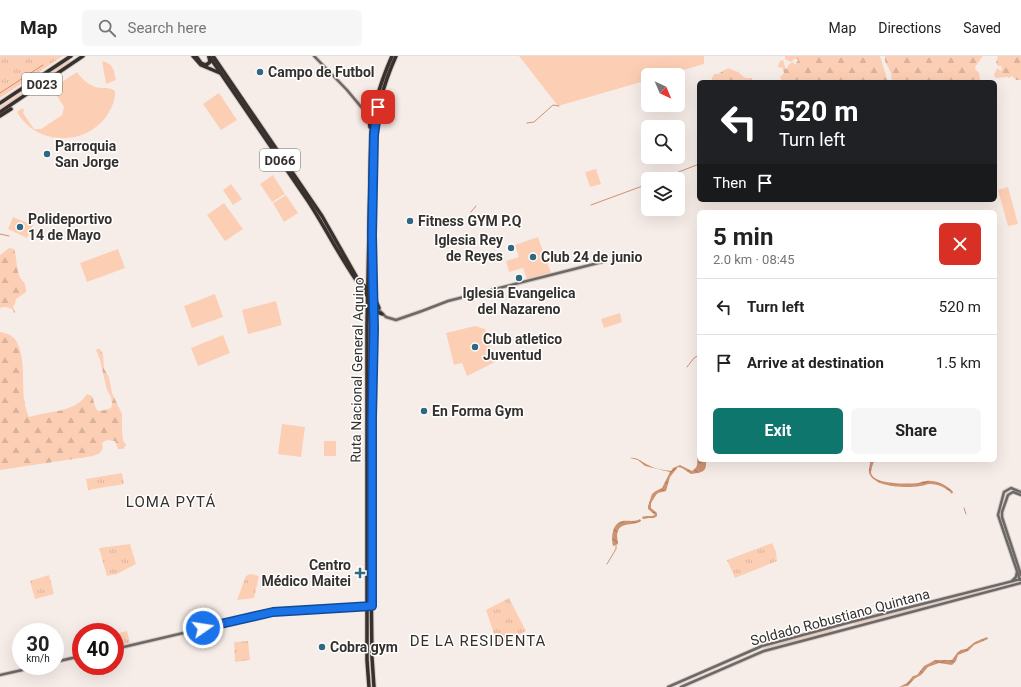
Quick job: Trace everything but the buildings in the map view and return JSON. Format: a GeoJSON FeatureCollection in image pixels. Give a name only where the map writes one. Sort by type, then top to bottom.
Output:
{"type":"FeatureCollection","features":[{"type":"Feature","properties":{"kind":"highway","name":"D023"},"geometry":{"type":"LineString","coordinates":[[0,103],[71,56]]}},
{"type":"Feature","properties":{"kind":"highway","name":"D023"},"geometry":{"type":"LineString","coordinates":[[0,112],[83,56]]}},
{"type":"Feature","properties":{"kind":"highway"},"geometry":{"type":"LineString","coordinates":[[195,56],[201,63],[206,65],[210,62],[209,56]]}},
{"type":"Feature","properties":{"kind":"highway"},"geometry":{"type":"LineString","coordinates":[[195,56],[201,66],[216,71],[222,75]]}},
{"type":"Feature","properties":{"kind":"highway","name":"D066"},"geometry":{"type":"LineString","coordinates":[[209,56],[323,224],[360,283],[371,297]]}},
{"type":"Feature","properties":{"kind":"highway","name":"D066"},"geometry":{"type":"LineString","coordinates":[[213,56],[322,216],[360,283],[371,297]]}},
{"type":"Feature","properties":{"kind":"highway","name":"Ruta Nacional General Aquino"},"geometry":{"type":"LineString","coordinates":[[369,687],[367,660],[374,328],[369,279],[371,136],[375,107],[380,86],[392,56]]}},
{"type":"Feature","properties":{"kind":"highway","name":"Ruta Nacional General Aquino"},"geometry":{"type":"LineString","coordinates":[[374,687],[369,606],[367,376],[368,311],[371,297],[373,151],[376,125],[374,118],[383,89],[396,56]]}},
{"type":"Feature","properties":{"kind":"highway"},"geometry":{"type":"LineString","coordinates":[[0,116],[11,109]]}},
{"type":"Feature","properties":{"kind":"highway"},"geometry":{"type":"LineString","coordinates":[[364,111],[374,118]]}},
{"type":"Feature","properties":{"kind":"highway"},"geometry":{"type":"LineString","coordinates":[[364,111],[369,122],[371,136]]}},
{"type":"Feature","properties":{"kind":"highway"},"geometry":{"type":"LineString","coordinates":[[368,311],[360,283],[367,284],[369,279]]}},
{"type":"Feature","properties":{"kind":"highway"},"geometry":{"type":"LineString","coordinates":[[371,297],[379,308]]}},
{"type":"Feature","properties":{"kind":"highway"},"geometry":{"type":"LineString","coordinates":[[374,328],[376,313],[378,312],[382,314]]}},
{"type":"Feature","properties":{"kind":"highway"},"geometry":{"type":"LineString","coordinates":[[371,317],[372,376]]}},
{"type":"Feature","properties":{"kind":"street"},"geometry":{"type":"LineString","coordinates":[[314,56],[347,90],[364,111],[371,111],[375,107]]}},
{"type":"Feature","properties":{"kind":"street"},"geometry":{"type":"LineString","coordinates":[[371,297],[382,314],[394,320],[416,314],[448,301],[606,261]]}},
{"type":"Feature","properties":{"kind":"street"},"geometry":{"type":"LineString","coordinates":[[371,297],[382,314]]}},
{"type":"Feature","properties":{"kind":"street"},"geometry":{"type":"LineString","coordinates":[[1021,492],[1011,488],[1004,492],[998,512],[1021,575]]}},
{"type":"Feature","properties":{"kind":"street"},"geometry":{"type":"LineString","coordinates":[[1005,530],[1002,512],[1008,495],[1013,492],[1021,495]]}},
{"type":"Feature","properties":{"kind":"street"},"geometry":{"type":"LineString","coordinates":[[681,687],[764,651],[1021,581],[1008,539]]}},
{"type":"Feature","properties":{"kind":"street"},"geometry":{"type":"LineString","coordinates":[[1011,581],[1016,577],[1017,571]]}},
{"type":"Feature","properties":{"kind":"street","name":"Soldado Robustiano Quintana"},"geometry":{"type":"LineString","coordinates":[[668,687],[762,646],[1011,581],[1021,581]]}},
{"type":"Feature","properties":{"kind":"street"},"geometry":{"type":"LineString","coordinates":[[124,647],[273,612],[369,606]]}},
{"type":"Feature","properties":{"kind":"street"},"geometry":{"type":"LineString","coordinates":[[0,675],[12,672]]}},
{"type":"Feature","properties":{"kind":"green space"},"geometry":{"type":"Polygon","coordinates":[[[0,56],[63,56],[0,98],[0,56]]]}},
{"type":"Feature","properties":{"kind":"green space"},"geometry":{"type":"Polygon","coordinates":[[[519,56],[704,56],[704,64],[685,70],[685,68],[641,68],[641,82],[558,106],[519,56]]]}},
{"type":"Feature","properties":{"kind":"green space"},"geometry":{"type":"Polygon","coordinates":[[[785,56],[880,56],[887,80],[781,80],[780,77],[784,73],[782,67],[779,68],[778,66],[780,61],[783,60],[786,70],[788,65],[793,62],[795,65],[798,60],[796,58],[791,62],[785,59],[785,56]]]}},
{"type":"Feature","properties":{"kind":"green space"},"geometry":{"type":"Polygon","coordinates":[[[885,56],[983,56],[975,67],[979,73],[980,80],[892,80],[891,73],[885,61],[885,56]]]}},
{"type":"Feature","properties":{"kind":"green space"},"geometry":{"type":"Polygon","coordinates":[[[998,56],[1021,56],[1021,80],[1016,80],[1012,76],[1009,78],[996,78],[994,75],[997,68],[1001,71],[1002,70],[1001,66],[998,66],[996,63],[998,56]]]}},
{"type":"Feature","properties":{"kind":"green space"},"geometry":{"type":"Polygon","coordinates":[[[69,59],[71,63],[0,109],[0,107],[69,59]]]}},
{"type":"Feature","properties":{"kind":"green space"},"geometry":{"type":"Polygon","coordinates":[[[102,61],[111,65],[114,70],[116,80],[106,84],[102,61]]]}},
{"type":"Feature","properties":{"kind":"green space"},"geometry":{"type":"Polygon","coordinates":[[[728,68],[738,72],[745,78],[752,78],[752,80],[712,80],[714,74],[718,74],[728,68]]]}},
{"type":"Feature","properties":{"kind":"green space"},"geometry":{"type":"Polygon","coordinates":[[[77,72],[85,81],[92,85],[99,88],[109,88],[115,91],[114,101],[110,111],[96,127],[85,134],[60,138],[47,136],[36,131],[25,123],[17,112],[22,108],[24,110],[23,113],[34,129],[41,129],[62,115],[64,107],[51,89],[77,72]]]}},
{"type":"Feature","properties":{"kind":"green space"},"geometry":{"type":"Polygon","coordinates":[[[219,93],[237,120],[221,130],[203,104],[219,93]]]}},
{"type":"Feature","properties":{"kind":"green space"},"geometry":{"type":"Polygon","coordinates":[[[596,169],[601,184],[590,187],[585,172],[596,169]]]}},
{"type":"Feature","properties":{"kind":"green space"},"geometry":{"type":"Polygon","coordinates":[[[273,175],[285,194],[272,202],[260,184],[273,175]]]}},
{"type":"Feature","properties":{"kind":"green space"},"geometry":{"type":"Polygon","coordinates":[[[231,184],[242,199],[233,205],[223,190],[231,184]]]}},
{"type":"Feature","properties":{"kind":"green space"},"geometry":{"type":"Polygon","coordinates":[[[1008,187],[1018,224],[1008,226],[998,190],[1008,187]]]}},
{"type":"Feature","properties":{"kind":"green space"},"geometry":{"type":"Polygon","coordinates":[[[286,195],[298,213],[284,222],[273,203],[286,195]]]}},
{"type":"Feature","properties":{"kind":"green space"},"geometry":{"type":"Polygon","coordinates":[[[224,203],[243,229],[225,241],[207,215],[224,203]]]}},
{"type":"Feature","properties":{"kind":"green space","name":"Polideportivo 14 de Mayo"},"geometry":{"type":"Polygon","coordinates":[[[13,217],[33,225],[27,238],[8,229],[13,217]]]}},
{"type":"Feature","properties":{"kind":"green space"},"geometry":{"type":"Polygon","coordinates":[[[538,237],[551,273],[527,279],[523,268],[509,272],[506,261],[519,257],[515,245],[538,237]]]}},
{"type":"Feature","properties":{"kind":"green space"},"geometry":{"type":"Polygon","coordinates":[[[9,248],[14,249],[18,272],[26,289],[26,292],[16,299],[13,306],[14,313],[12,309],[5,307],[0,308],[0,255],[9,248]]]}},
{"type":"Feature","properties":{"kind":"green space"},"geometry":{"type":"Polygon","coordinates":[[[118,249],[125,268],[87,282],[80,263],[118,249]]]}},
{"type":"Feature","properties":{"kind":"green space"},"geometry":{"type":"Polygon","coordinates":[[[215,294],[223,317],[192,328],[184,306],[215,294]]]}},
{"type":"Feature","properties":{"kind":"green space"},"geometry":{"type":"Polygon","coordinates":[[[276,301],[282,325],[248,334],[242,310],[276,301]]]}},
{"type":"Feature","properties":{"kind":"green space"},"geometry":{"type":"Polygon","coordinates":[[[620,313],[622,322],[604,328],[601,319],[620,313]]]}},
{"type":"Feature","properties":{"kind":"green space"},"geometry":{"type":"Polygon","coordinates":[[[475,326],[485,329],[495,362],[467,376],[462,363],[454,365],[446,333],[475,326]]]}},
{"type":"Feature","properties":{"kind":"green space"},"geometry":{"type":"Polygon","coordinates":[[[0,332],[14,338],[18,344],[23,367],[24,399],[29,417],[76,405],[87,394],[92,396],[98,411],[111,408],[111,397],[107,390],[100,360],[96,350],[100,349],[103,354],[104,369],[109,377],[112,393],[122,414],[123,440],[126,445],[123,449],[118,449],[115,441],[107,440],[102,443],[103,448],[100,453],[93,456],[0,470],[0,332]]]}},
{"type":"Feature","properties":{"kind":"green space"},"geometry":{"type":"Polygon","coordinates":[[[223,335],[230,353],[198,366],[191,348],[223,335]]]}},
{"type":"Feature","properties":{"kind":"green space"},"geometry":{"type":"Polygon","coordinates":[[[282,424],[305,427],[301,457],[278,454],[282,424]]]}},
{"type":"Feature","properties":{"kind":"green space"},"geometry":{"type":"Polygon","coordinates":[[[324,441],[336,441],[336,456],[324,456],[324,441]]]}},
{"type":"Feature","properties":{"kind":"green space"},"geometry":{"type":"Polygon","coordinates":[[[122,473],[124,484],[88,490],[86,479],[122,473]]]}},
{"type":"Feature","properties":{"kind":"green space"},"geometry":{"type":"Polygon","coordinates":[[[772,543],[776,552],[777,561],[735,578],[727,560],[772,543]]]}},
{"type":"Feature","properties":{"kind":"green space"},"geometry":{"type":"Polygon","coordinates":[[[130,544],[136,564],[117,574],[107,576],[99,548],[130,544]]]}},
{"type":"Feature","properties":{"kind":"green space"},"geometry":{"type":"Polygon","coordinates":[[[250,574],[259,576],[254,598],[237,600],[246,576],[250,574]]]}},
{"type":"Feature","properties":{"kind":"green space"},"geometry":{"type":"Polygon","coordinates":[[[49,575],[54,594],[35,599],[30,581],[49,575]]]}},
{"type":"Feature","properties":{"kind":"green space"},"geometry":{"type":"Polygon","coordinates":[[[1009,585],[854,625],[855,623],[1009,585]]]}},
{"type":"Feature","properties":{"kind":"green space"},"geometry":{"type":"Polygon","coordinates":[[[509,598],[526,631],[498,646],[486,610],[509,598]]]}},
{"type":"Feature","properties":{"kind":"green space"},"geometry":{"type":"Polygon","coordinates":[[[832,629],[833,631],[766,649],[765,648],[765,646],[832,629]]]}},
{"type":"Feature","properties":{"kind":"green space"},"geometry":{"type":"Polygon","coordinates":[[[127,631],[130,643],[124,644],[124,632],[127,631]]]}},
{"type":"Feature","properties":{"kind":"green space"},"geometry":{"type":"Polygon","coordinates":[[[248,641],[250,660],[235,662],[234,642],[248,641]]]}},
{"type":"Feature","properties":{"kind":"water"},"geometry":{"type":"Polygon","coordinates":[[[630,458],[637,459],[660,469],[671,471],[673,468],[680,465],[692,471],[697,466],[697,463],[706,462],[705,470],[691,474],[678,467],[670,477],[666,491],[658,493],[651,503],[651,508],[657,513],[657,516],[654,518],[643,519],[642,517],[644,516],[655,515],[648,509],[652,494],[662,488],[670,472],[645,466],[638,460],[630,458]]]}},
{"type":"Feature","properties":{"kind":"water"},"geometry":{"type":"Polygon","coordinates":[[[870,462],[874,462],[871,473],[873,477],[878,480],[892,483],[918,483],[934,481],[943,484],[953,492],[952,494],[945,488],[933,484],[915,487],[886,485],[874,479],[870,475],[870,462]]]}},
{"type":"Feature","properties":{"kind":"water"},"geometry":{"type":"Polygon","coordinates":[[[640,519],[641,521],[622,526],[620,528],[617,534],[618,544],[613,546],[613,532],[617,524],[622,521],[635,521],[640,519]]]}},
{"type":"Feature","properties":{"kind":"water"},"geometry":{"type":"Polygon","coordinates":[[[987,637],[988,639],[974,645],[968,651],[958,655],[956,661],[952,665],[939,663],[928,667],[908,686],[899,687],[907,683],[913,676],[917,675],[924,666],[935,660],[952,660],[961,650],[966,649],[975,642],[987,637]]]}},
{"type":"Feature","properties":{"kind":"waterway"},"geometry":{"type":"LineString","coordinates":[[0,93],[43,65]]}},
{"type":"Feature","properties":{"kind":"waterway"},"geometry":{"type":"LineString","coordinates":[[527,123],[534,122],[553,105],[559,106]]}},
{"type":"Feature","properties":{"kind":"waterway"},"geometry":{"type":"LineString","coordinates":[[679,172],[697,165]]}},
{"type":"Feature","properties":{"kind":"waterway"},"geometry":{"type":"LineString","coordinates":[[591,205],[641,187]]}},
{"type":"Feature","properties":{"kind":"waterway"},"geometry":{"type":"LineString","coordinates":[[471,212],[476,206]]}},
{"type":"Feature","properties":{"kind":"waterway"},"geometry":{"type":"LineString","coordinates":[[0,234],[9,236]]}},
{"type":"Feature","properties":{"kind":"waterway"},"geometry":{"type":"LineString","coordinates":[[687,367],[697,356]]}},
{"type":"Feature","properties":{"kind":"waterway"},"geometry":{"type":"LineString","coordinates":[[964,508],[966,514]]}},
{"type":"Feature","properties":{"kind":"waterway"},"geometry":{"type":"LineString","coordinates":[[607,564],[616,549],[616,545]]}},
{"type":"Feature","properties":{"kind":"tunnel"},"geometry":{"type":"LineString","coordinates":[[368,296],[371,317]]}},
{"type":"Feature","properties":{"kind":"place","name":"Campo de Futbol"},"geometry":{"type":"Point","coordinates":[260,72]}},
{"type":"Feature","properties":{"kind":"place","name":"Parroquia San Jorge"},"geometry":{"type":"Point","coordinates":[47,154]}},
{"type":"Feature","properties":{"kind":"place","name":"Fitness GYM P.Q"},"geometry":{"type":"Point","coordinates":[410,221]}},
{"type":"Feature","properties":{"kind":"place","name":"Polideportivo 14 de Mayo"},"geometry":{"type":"Point","coordinates":[20,227]}},
{"type":"Feature","properties":{"kind":"place","name":"Iglesia Rey de Reyes"},"geometry":{"type":"Point","coordinates":[511,248]}},
{"type":"Feature","properties":{"kind":"place","name":"Club 24 de junio"},"geometry":{"type":"Point","coordinates":[533,257]}},
{"type":"Feature","properties":{"kind":"place","name":"Iglesia Evangelica del Nazareno"},"geometry":{"type":"Point","coordinates":[519,278]}},
{"type":"Feature","properties":{"kind":"place","name":"Club atletico Juventud"},"geometry":{"type":"Point","coordinates":[475,347]}},
{"type":"Feature","properties":{"kind":"place","name":"En Forma Gym"},"geometry":{"type":"Point","coordinates":[424,411]}},
{"type":"Feature","properties":{"kind":"place","name":"Centro Médico Maitei"},"geometry":{"type":"Point","coordinates":[360,573]}},
{"type":"Feature","properties":{"kind":"place","name":"Cobra gym"},"geometry":{"type":"Point","coordinates":[322,647]}},
{"type":"Feature","properties":{"kind":"district","name":"LOMA PYTÁ"},"geometry":{"type":"Point","coordinates":[171,502]}},
{"type":"Feature","properties":{"kind":"district","name":"DE LA RESIDENTA"},"geometry":{"type":"Point","coordinates":[478,641]}},
{"type":"Feature","properties":{"kind":"route"},"geometry":{"type":"LineString","coordinates":[[203,628],[273,612],[372,606],[372,378],[374,360],[372,235],[374,135],[378,107]]}}]}
